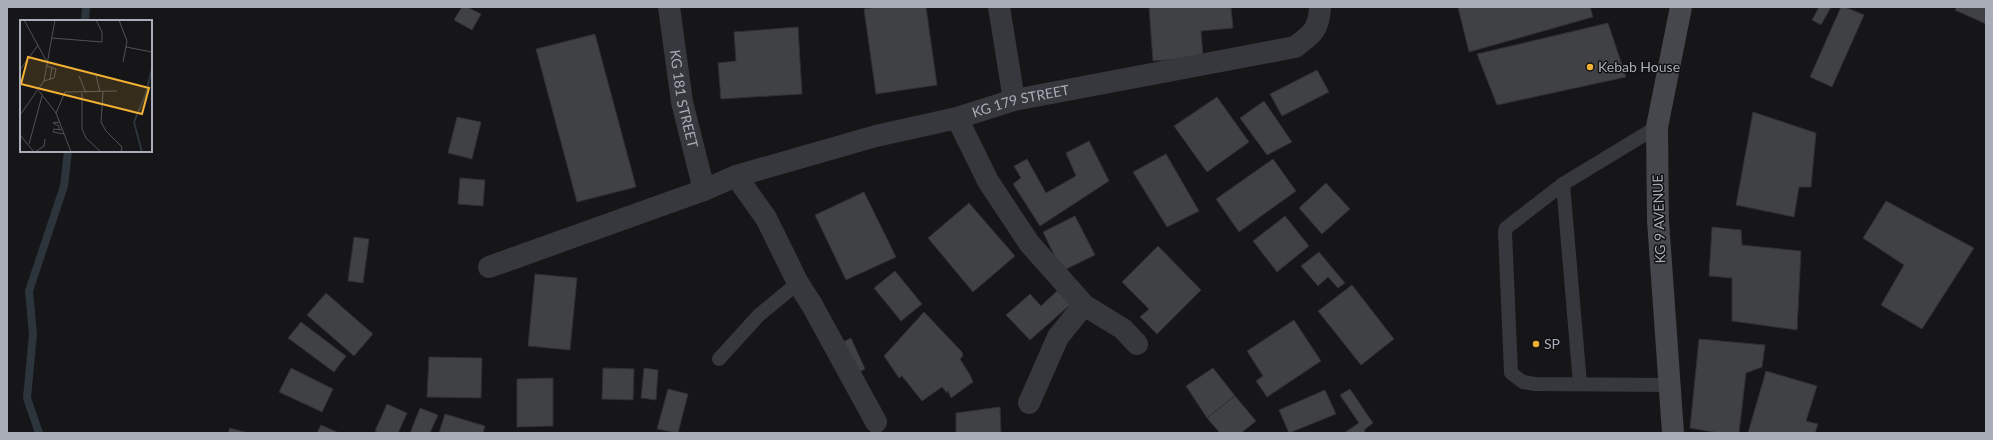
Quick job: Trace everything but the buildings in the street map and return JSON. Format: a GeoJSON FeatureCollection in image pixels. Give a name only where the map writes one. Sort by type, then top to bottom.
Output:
{"type":"FeatureCollection","features":[{"type":"Feature","properties":{"kind":"main road","name":"KG 9 AVENUE"},"geometry":{"type":"LineString","coordinates":[[1673,433],[1671,385],[1658,220],[1657,127],[1681,7]]}},
{"type":"Feature","properties":{"kind":"street","name":"KG 181 STREET"},"geometry":{"type":"LineString","coordinates":[[669,7],[682,102],[704,190]]}},
{"type":"Feature","properties":{"kind":"street"},"geometry":{"type":"LineString","coordinates":[[999,7],[1014,100]]}},
{"type":"Feature","properties":{"kind":"street","name":"KG 179 STREET"},"geometry":{"type":"LineString","coordinates":[[488,267],[704,190],[736,176],[876,136],[956,118],[1014,100],[1295,47],[1314,32],[1320,20],[1320,7]]}},
{"type":"Feature","properties":{"kind":"street"},"geometry":{"type":"LineString","coordinates":[[956,118],[988,181],[1029,243],[1084,304],[1123,328],[1137,344]]}},
{"type":"Feature","properties":{"kind":"street"},"geometry":{"type":"LineString","coordinates":[[736,176],[766,218],[798,283],[812,305],[876,422]]}},
{"type":"Feature","properties":{"kind":"street"},"geometry":{"type":"LineString","coordinates":[[1028,403],[1058,337],[1084,304]]}},
{"type":"Feature","properties":{"kind":"lane"},"geometry":{"type":"LineString","coordinates":[[1657,127],[1563,184],[1510,224],[1505,232],[1511,373],[1523,382],[1671,385]]}},
{"type":"Feature","properties":{"kind":"lane"},"geometry":{"type":"LineString","coordinates":[[1563,184],[1580,384]]}},
{"type":"Feature","properties":{"kind":"lane"},"geometry":{"type":"LineString","coordinates":[[719,358],[760,315],[798,283]]}},
{"type":"Feature","properties":{"kind":"waterway"},"geometry":{"type":"LineString","coordinates":[[85,20],[86,7]]}},
{"type":"Feature","properties":{"kind":"waterway"},"geometry":{"type":"LineString","coordinates":[[39,433],[27,398],[33,334],[29,291],[64,186],[68,152]]}},
{"type":"Feature","properties":{"kind":"place","name":"Kebab House"},"geometry":{"type":"Point","coordinates":[1590,67]}},
{"type":"Feature","properties":{"kind":"place","name":"SP"},"geometry":{"type":"Point","coordinates":[1536,344]}}]}
